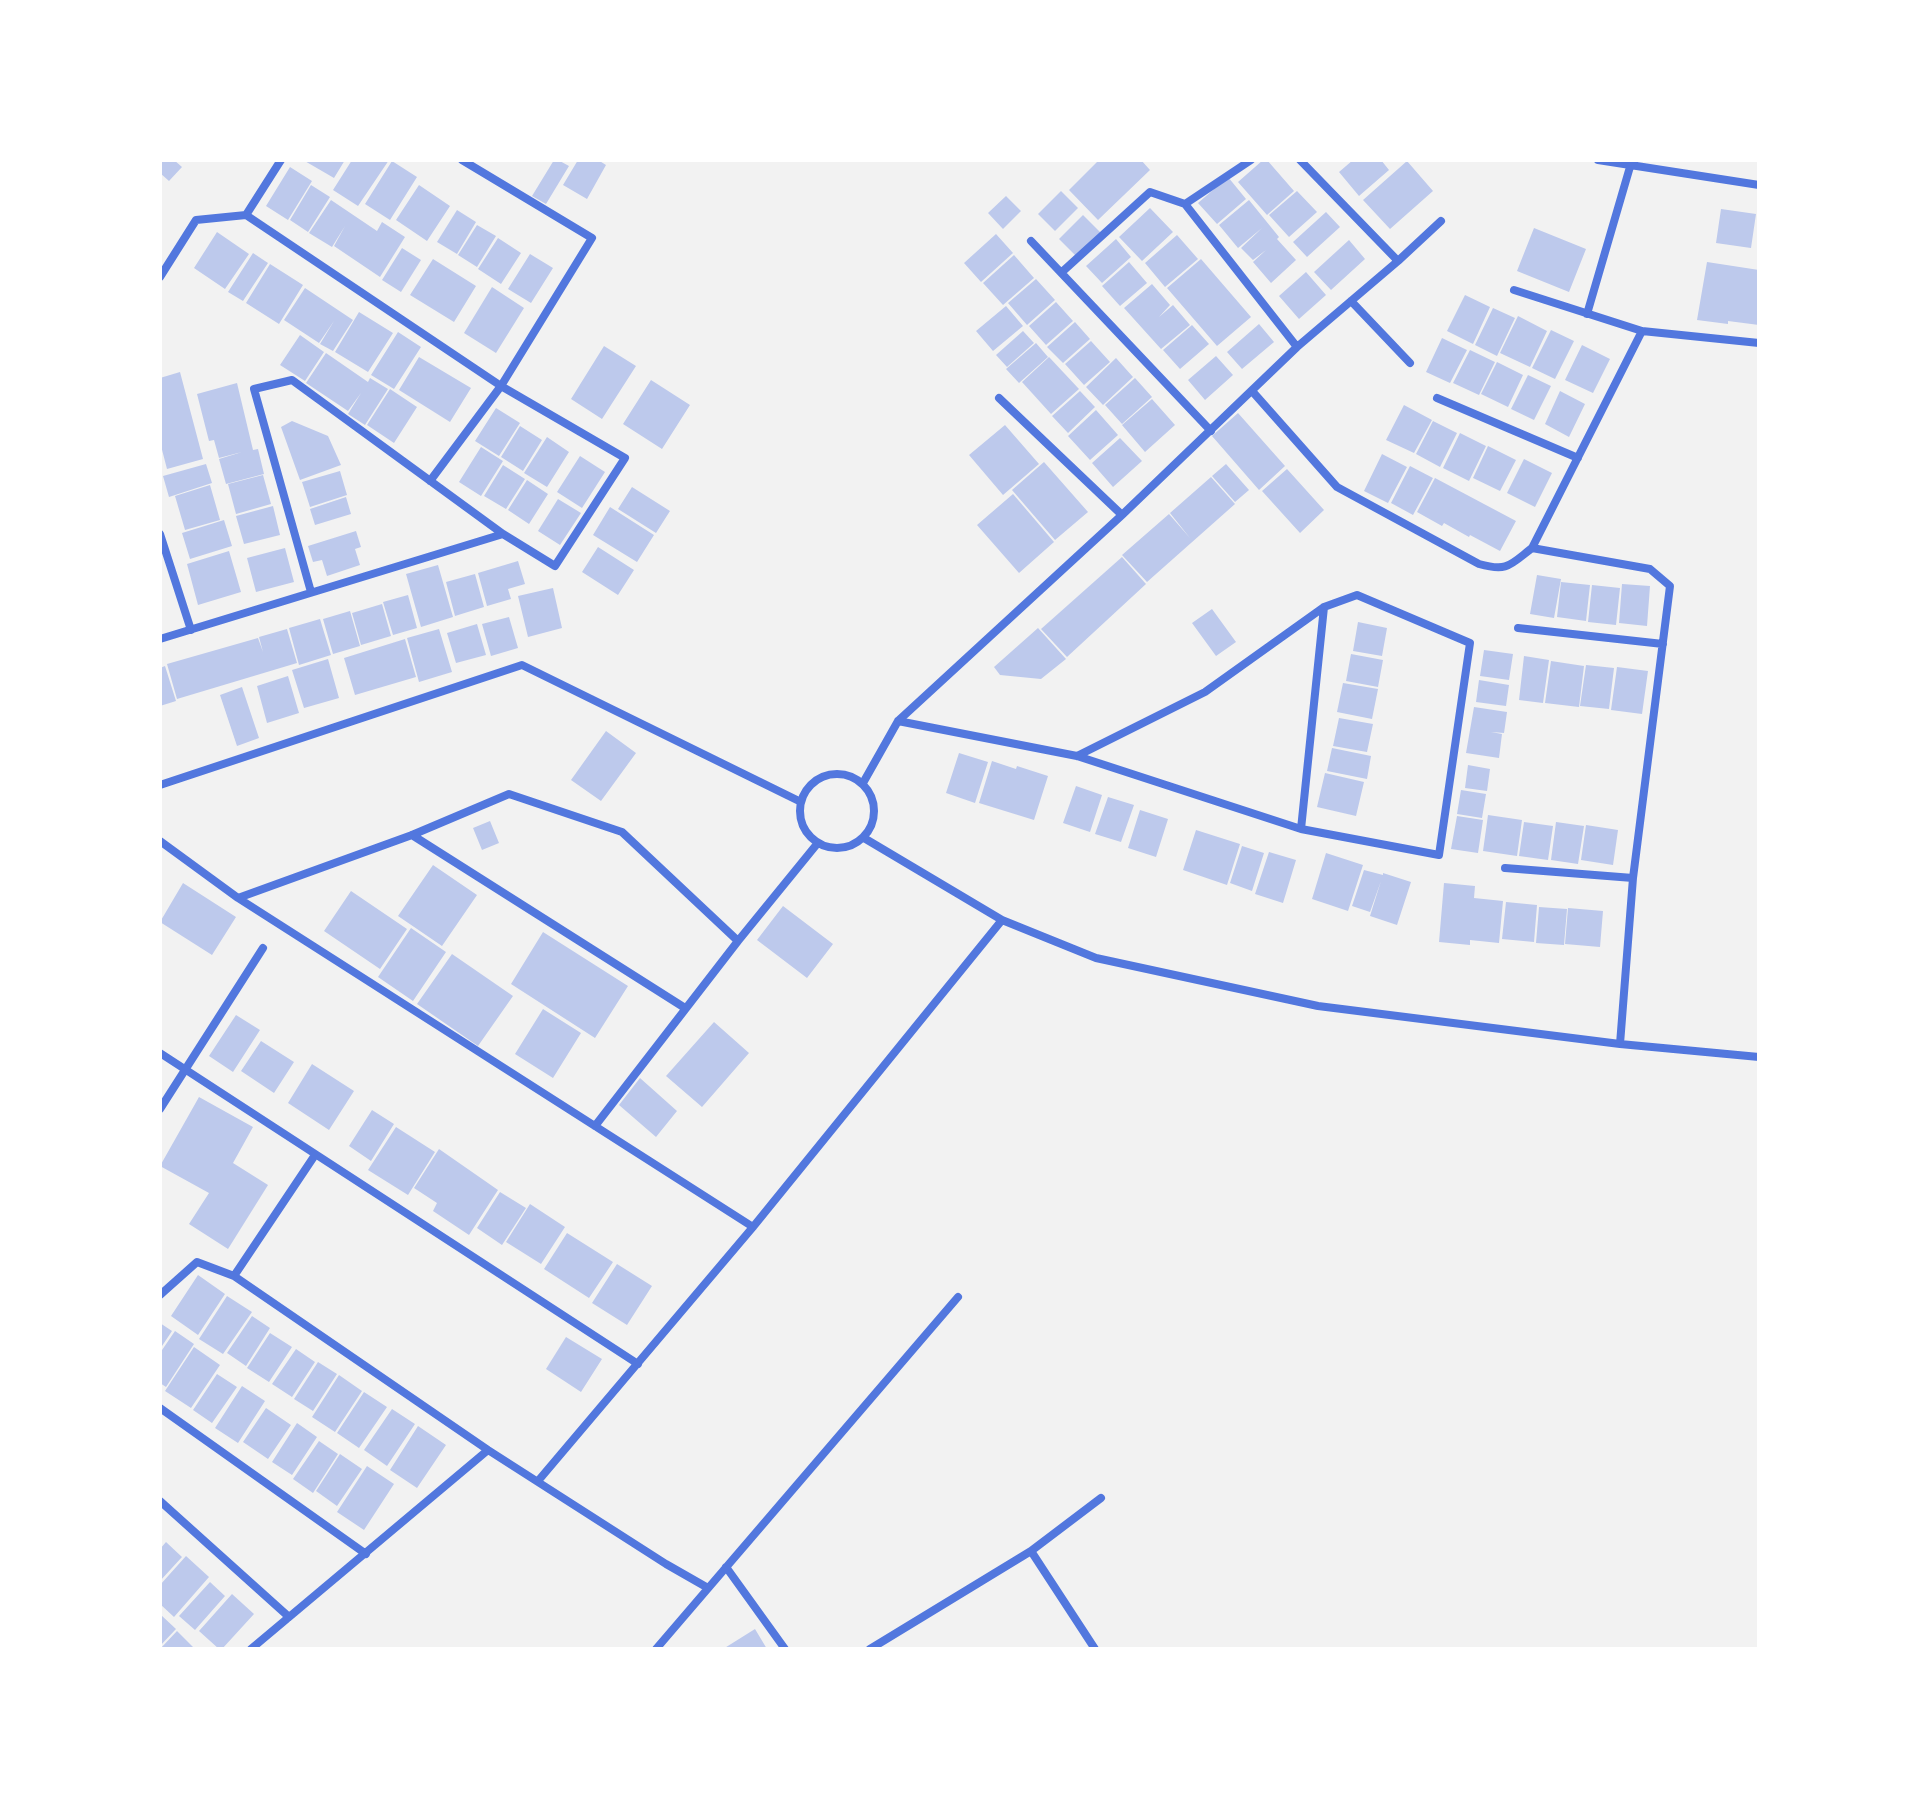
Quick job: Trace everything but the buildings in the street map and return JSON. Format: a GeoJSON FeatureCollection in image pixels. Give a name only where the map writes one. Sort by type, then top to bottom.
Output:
{"type":"FeatureCollection","features":[{"type":"Feature","properties":{"kind":"street"},"geometry":{"type":"LineString","coordinates":[[246,215],[281,160]]}},
{"type":"Feature","properties":{"kind":"street"},"geometry":{"type":"LineString","coordinates":[[430,481],[501,386],[592,238],[462,160]]}},
{"type":"Feature","properties":{"kind":"street"},"geometry":{"type":"LineString","coordinates":[[1185,204],[1251,160]]}},
{"type":"Feature","properties":{"kind":"street"},"geometry":{"type":"LineString","coordinates":[[1300,160],[1398,261]]}},
{"type":"Feature","properties":{"kind":"street"},"geometry":{"type":"LineString","coordinates":[[1598,160],[1759,185]]}},
{"type":"Feature","properties":{"kind":"street"},"geometry":{"type":"LineString","coordinates":[[1587,314],[1632,163]]}},
{"type":"Feature","properties":{"kind":"street"},"geometry":{"type":"LineString","coordinates":[[1062,272],[1150,192],[1185,204],[1297,347]]}},
{"type":"Feature","properties":{"kind":"street"},"geometry":{"type":"LineString","coordinates":[[160,277],[196,220],[246,215],[501,386],[625,458],[555,566],[503,534],[292,380],[254,389],[311,592]]}},
{"type":"Feature","properties":{"kind":"street"},"geometry":{"type":"LineString","coordinates":[[863,783],[898,721],[1122,515],[1297,347],[1441,221]]}},
{"type":"Feature","properties":{"kind":"street"},"geometry":{"type":"LineString","coordinates":[[1031,241],[1211,431]]}},
{"type":"Feature","properties":{"kind":"street"},"geometry":{"type":"LineString","coordinates":[[1514,290],[1642,331],[1759,343]]}},
{"type":"Feature","properties":{"kind":"street"},"geometry":{"type":"LineString","coordinates":[[1351,301],[1410,363]]}},
{"type":"Feature","properties":{"kind":"street"},"geometry":{"type":"LineString","coordinates":[[1252,391],[1337,487],[1479,564],[1505,568],[1532,548],[1642,331]]}},
{"type":"Feature","properties":{"kind":"street"},"geometry":{"type":"LineString","coordinates":[[999,398],[1122,515]]}},
{"type":"Feature","properties":{"kind":"street"},"geometry":{"type":"LineString","coordinates":[[1437,398],[1578,458]]}},
{"type":"Feature","properties":{"kind":"street"},"geometry":{"type":"LineString","coordinates":[[160,534],[191,630]]}},
{"type":"Feature","properties":{"kind":"street"},"geometry":{"type":"LineString","coordinates":[[160,639],[503,534]]}},
{"type":"Feature","properties":{"kind":"street"},"geometry":{"type":"LineString","coordinates":[[1532,548],[1650,569],[1670,586],[1633,878],[1620,1044]]}},
{"type":"Feature","properties":{"kind":"street"},"geometry":{"type":"LineString","coordinates":[[898,721],[1077,756],[1301,829],[1439,855],[1470,643],[1357,595],[1324,607],[1205,692],[1077,756]]}},
{"type":"Feature","properties":{"kind":"street"},"geometry":{"type":"LineString","coordinates":[[1301,829],[1324,607]]}},
{"type":"Feature","properties":{"kind":"street"},"geometry":{"type":"LineString","coordinates":[[1518,628],[1663,644]]}},
{"type":"Feature","properties":{"kind":"street"},"geometry":{"type":"LineString","coordinates":[[160,785],[522,665],[801,802]]}},
{"type":"Feature","properties":{"kind":"street"},"geometry":{"type":"LineString","coordinates":[[839,773],[863,783],[870,793],[875,816],[864,838],[854,845],[842,849],[829,848],[817,844],[802,826],[799,814],[801,802],[806,790],[815,781],[839,773]]}},
{"type":"Feature","properties":{"kind":"street"},"geometry":{"type":"LineString","coordinates":[[238,898],[412,835],[509,794],[622,832],[738,941]]}},
{"type":"Feature","properties":{"kind":"street"},"geometry":{"type":"LineString","coordinates":[[412,835],[685,1008]]}},
{"type":"Feature","properties":{"kind":"street"},"geometry":{"type":"LineString","coordinates":[[864,838],[1002,920],[1096,958],[1318,1006],[1620,1044],[1759,1057]]}},
{"type":"Feature","properties":{"kind":"street"},"geometry":{"type":"LineString","coordinates":[[160,841],[238,898],[753,1227]]}},
{"type":"Feature","properties":{"kind":"street"},"geometry":{"type":"LineString","coordinates":[[595,1126],[817,844]]}},
{"type":"Feature","properties":{"kind":"street"},"geometry":{"type":"LineString","coordinates":[[1505,868],[1633,878]]}},
{"type":"Feature","properties":{"kind":"street"},"geometry":{"type":"LineString","coordinates":[[538,1481],[753,1227],[1002,920]]}},
{"type":"Feature","properties":{"kind":"street"},"geometry":{"type":"LineString","coordinates":[[160,1109],[263,948]]}},
{"type":"Feature","properties":{"kind":"street"},"geometry":{"type":"LineString","coordinates":[[160,1053],[638,1364]]}},
{"type":"Feature","properties":{"kind":"street"},"geometry":{"type":"LineString","coordinates":[[234,1276],[315,1155]]}},
{"type":"Feature","properties":{"kind":"street"},"geometry":{"type":"LineString","coordinates":[[160,1295],[197,1262],[234,1276],[488,1450],[708,1588]]}},
{"type":"Feature","properties":{"kind":"street"},"geometry":{"type":"LineString","coordinates":[[656,1649],[958,1297]]}},
{"type":"Feature","properties":{"kind":"street"},"geometry":{"type":"LineString","coordinates":[[160,1408],[366,1554]]}},
{"type":"Feature","properties":{"kind":"street"},"geometry":{"type":"LineString","coordinates":[[251,1649],[488,1450]]}},
{"type":"Feature","properties":{"kind":"street"},"geometry":{"type":"LineString","coordinates":[[870,1649],[1031,1551],[1101,1498]]}},
{"type":"Feature","properties":{"kind":"street"},"geometry":{"type":"LineString","coordinates":[[160,1501],[289,1617]]}},
{"type":"Feature","properties":{"kind":"street"},"geometry":{"type":"LineString","coordinates":[[1031,1551],[1095,1649]]}},
{"type":"Feature","properties":{"kind":"street"},"geometry":{"type":"LineString","coordinates":[[726,1567],[785,1649]]}}]}
